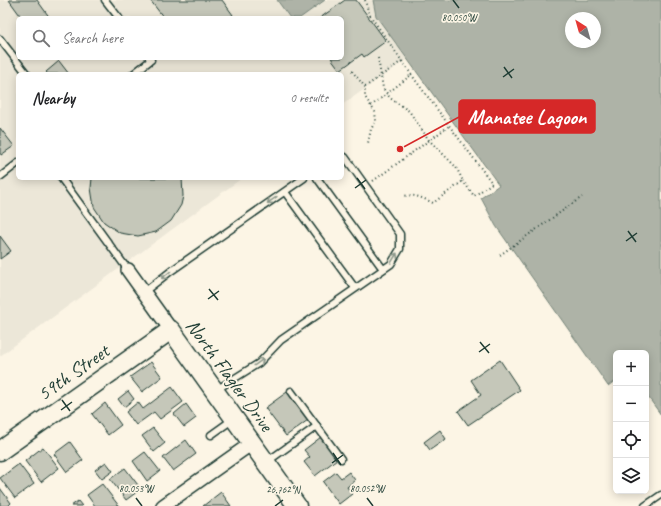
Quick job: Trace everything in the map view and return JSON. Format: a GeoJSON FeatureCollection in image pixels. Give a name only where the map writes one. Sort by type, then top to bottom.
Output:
{"type":"FeatureCollection","features":[{"type":"Feature","properties":{"kind":"street","name":"North Flagler Drive"},"geometry":{"type":"LineString","coordinates":[[128,270],[297,506]]}},
{"type":"Feature","properties":{"kind":"street","name":"59th Street"},"geometry":{"type":"LineString","coordinates":[[0,451],[171,330]]}},
{"type":"Feature","properties":{"kind":"street"},"geometry":{"type":"LineString","coordinates":[[163,506],[252,443]]}},
{"type":"Feature","properties":{"kind":"lane"},"geometry":{"type":"LineString","coordinates":[[105,0],[117,16]]}},
{"type":"Feature","properties":{"kind":"lane"},"geometry":{"type":"LineString","coordinates":[[0,39],[25,72]]}},
{"type":"Feature","properties":{"kind":"lane"},"geometry":{"type":"LineString","coordinates":[[136,72],[151,60]]}},
{"type":"Feature","properties":{"kind":"lane"},"geometry":{"type":"LineString","coordinates":[[214,391],[258,363],[281,340],[390,264],[400,249],[400,234],[344,157]]}},
{"type":"Feature","properties":{"kind":"lane"},"geometry":{"type":"LineString","coordinates":[[0,177],[16,165]]}},
{"type":"Feature","properties":{"kind":"lane"},"geometry":{"type":"LineString","coordinates":[[62,180],[128,270]]}},
{"type":"Feature","properties":{"kind":"lane"},"geometry":{"type":"LineString","coordinates":[[144,292],[171,271],[301,180]]}},
{"type":"Feature","properties":{"kind":"lane"},"geometry":{"type":"LineString","coordinates":[[318,180],[383,269]]}},
{"type":"Feature","properties":{"kind":"lane"},"geometry":{"type":"LineString","coordinates":[[285,192],[355,288]]}},
{"type":"Feature","properties":{"kind":"lane"},"geometry":{"type":"LineString","coordinates":[[291,391],[341,459]]}},
{"type":"Feature","properties":{"kind":"lane"},"geometry":{"type":"LineString","coordinates":[[211,436],[234,418]]}},
{"type":"Feature","properties":{"kind":"lane"},"geometry":{"type":"LineString","coordinates":[[266,463],[317,426]]}},
{"type":"Feature","properties":{"kind":"lane"},"geometry":{"type":"LineString","coordinates":[[645,506],[661,495]]}},
{"type":"Feature","properties":{"kind":"path"},"geometry":{"type":"LineString","coordinates":[[366,0],[369,14],[492,183],[474,196],[456,167],[429,140],[409,111],[390,98],[383,88],[378,58]]}},
{"type":"Feature","properties":{"kind":"path"},"geometry":{"type":"LineString","coordinates":[[365,88],[402,61]]}},
{"type":"Feature","properties":{"kind":"path"},"geometry":{"type":"LineString","coordinates":[[352,71],[365,88],[365,97],[375,112],[376,121],[371,129],[368,143]]}},
{"type":"Feature","properties":{"kind":"path"},"geometry":{"type":"LineString","coordinates":[[371,106],[412,75]]}},
{"type":"Feature","properties":{"kind":"path"},"geometry":{"type":"LineString","coordinates":[[366,187],[449,125]]}},
{"type":"Feature","properties":{"kind":"path"},"geometry":{"type":"LineString","coordinates":[[403,196],[410,194],[417,195],[433,203],[464,181]]}},
{"type":"Feature","properties":{"kind":"path"},"geometry":{"type":"LineString","coordinates":[[500,255],[582,197]]}},
{"type":"Feature","properties":{"kind":"shaded area"},"geometry":{"type":"Polygon","coordinates":[[[0,0],[277,0],[289,16],[16,16],[16,60],[344,60],[344,16],[303,16],[325,0],[373,0],[376,16],[407,59],[344,104],[344,72],[16,72],[16,180],[239,180],[0,356],[0,0]]]}},
{"type":"Feature","properties":{"kind":"shaded area"},"geometry":{"type":"Polygon","coordinates":[[[277,0],[325,0],[303,16],[289,16],[277,0]]]}},
{"type":"Feature","properties":{"kind":"shaded area"},"geometry":{"type":"Polygon","coordinates":[[[373,0],[661,0],[661,415],[649,398],[649,350],[613,350],[613,382],[608,386],[496,226],[481,198],[499,185],[376,16],[373,0]]]}},
{"type":"Feature","properties":{"kind":"building"},"geometry":{"type":"Polygon","coordinates":[[[9,0],[37,0],[49,16],[21,16],[9,0]]]}},
{"type":"Feature","properties":{"kind":"building"},"geometry":{"type":"Polygon","coordinates":[[[150,0],[222,0],[233,15],[232,16],[162,16],[150,0]]]}},
{"type":"Feature","properties":{"kind":"building"},"geometry":{"type":"Polygon","coordinates":[[[345,0],[356,0],[386,41],[364,57],[362,54],[340,70],[332,60],[344,60],[344,16],[323,16],[345,0]]]}},
{"type":"Feature","properties":{"kind":"building"},"geometry":{"type":"Polygon","coordinates":[[[59,61],[67,72],[46,72],[59,61]]]}},
{"type":"Feature","properties":{"kind":"building"},"geometry":{"type":"Polygon","coordinates":[[[0,128],[14,146],[1,155],[0,153],[0,128]]]}},
{"type":"Feature","properties":{"kind":"building"},"geometry":{"type":"Polygon","coordinates":[[[92,180],[182,180],[183,196],[181,205],[171,221],[156,232],[138,236],[120,233],[104,222],[94,207],[91,188],[92,180]]]}},
{"type":"Feature","properties":{"kind":"building"},"geometry":{"type":"Polygon","coordinates":[[[0,236],[11,251],[0,259],[0,236]]]}},
{"type":"Feature","properties":{"kind":"building"},"geometry":{"type":"Polygon","coordinates":[[[500,360],[520,390],[468,425],[458,411],[481,395],[471,380],[500,360]]]}},
{"type":"Feature","properties":{"kind":"building"},"geometry":{"type":"Polygon","coordinates":[[[151,362],[162,377],[142,392],[130,377],[151,362]]]}},
{"type":"Feature","properties":{"kind":"building"},"geometry":{"type":"Polygon","coordinates":[[[172,387],[183,402],[160,419],[154,412],[136,425],[126,412],[138,402],[143,409],[172,387]]]}},
{"type":"Feature","properties":{"kind":"building"},"geometry":{"type":"Polygon","coordinates":[[[128,391],[134,399],[124,407],[118,399],[128,391]]]}},
{"type":"Feature","properties":{"kind":"building"},"geometry":{"type":"Polygon","coordinates":[[[287,392],[308,420],[286,436],[265,408],[287,392]]]}},
{"type":"Feature","properties":{"kind":"building"},"geometry":{"type":"Polygon","coordinates":[[[105,403],[121,425],[108,435],[92,414],[105,403]]]}},
{"type":"Feature","properties":{"kind":"building"},"geometry":{"type":"Polygon","coordinates":[[[186,404],[196,418],[184,427],[174,414],[186,404]]]}},
{"type":"Feature","properties":{"kind":"building"},"geometry":{"type":"Polygon","coordinates":[[[153,428],[165,443],[154,452],[142,436],[153,428]]]}},
{"type":"Feature","properties":{"kind":"building"},"geometry":{"type":"Polygon","coordinates":[[[440,430],[446,439],[430,450],[424,442],[440,430]]]}},
{"type":"Feature","properties":{"kind":"building"},"geometry":{"type":"Polygon","coordinates":[[[321,437],[337,459],[315,476],[304,462],[310,457],[304,450],[321,437]]]}},
{"type":"Feature","properties":{"kind":"building"},"geometry":{"type":"Polygon","coordinates":[[[186,440],[196,454],[173,471],[163,458],[186,440]]]}},
{"type":"Feature","properties":{"kind":"building"},"geometry":{"type":"Polygon","coordinates":[[[70,442],[83,460],[67,472],[54,454],[70,442]]]}},
{"type":"Feature","properties":{"kind":"building"},"geometry":{"type":"Polygon","coordinates":[[[43,447],[59,468],[41,482],[25,461],[43,447]]]}},
{"type":"Feature","properties":{"kind":"building"},"geometry":{"type":"Polygon","coordinates":[[[145,452],[160,471],[147,481],[133,461],[145,452]]]}},
{"type":"Feature","properties":{"kind":"building"},"geometry":{"type":"Polygon","coordinates":[[[106,462],[113,471],[102,479],[95,470],[106,462]]]}},
{"type":"Feature","properties":{"kind":"building"},"geometry":{"type":"Polygon","coordinates":[[[19,464],[34,484],[15,498],[0,478],[19,464]]]}},
{"type":"Feature","properties":{"kind":"building"},"geometry":{"type":"Polygon","coordinates":[[[125,468],[141,489],[126,500],[110,479],[125,468]]]}},
{"type":"Feature","properties":{"kind":"building"},"geometry":{"type":"Polygon","coordinates":[[[336,472],[341,478],[349,472],[355,480],[347,487],[352,494],[339,504],[323,482],[336,472]]]}},
{"type":"Feature","properties":{"kind":"building"},"geometry":{"type":"Polygon","coordinates":[[[102,484],[119,506],[95,506],[87,495],[102,484]]]}},
{"type":"Feature","properties":{"kind":"building"},"geometry":{"type":"Polygon","coordinates":[[[0,488],[11,503],[8,506],[0,506],[0,488]]]}},
{"type":"Feature","properties":{"kind":"building"},"geometry":{"type":"Polygon","coordinates":[[[221,492],[231,506],[203,506],[221,492]]]}},
{"type":"Feature","properties":{"kind":"building"},"geometry":{"type":"Polygon","coordinates":[[[78,501],[82,506],[71,506],[78,501]]]}},
{"type":"Feature","properties":{"kind":"place","name":"Manatee Lagoon"},"geometry":{"type":"Point","coordinates":[400,149]}}]}
